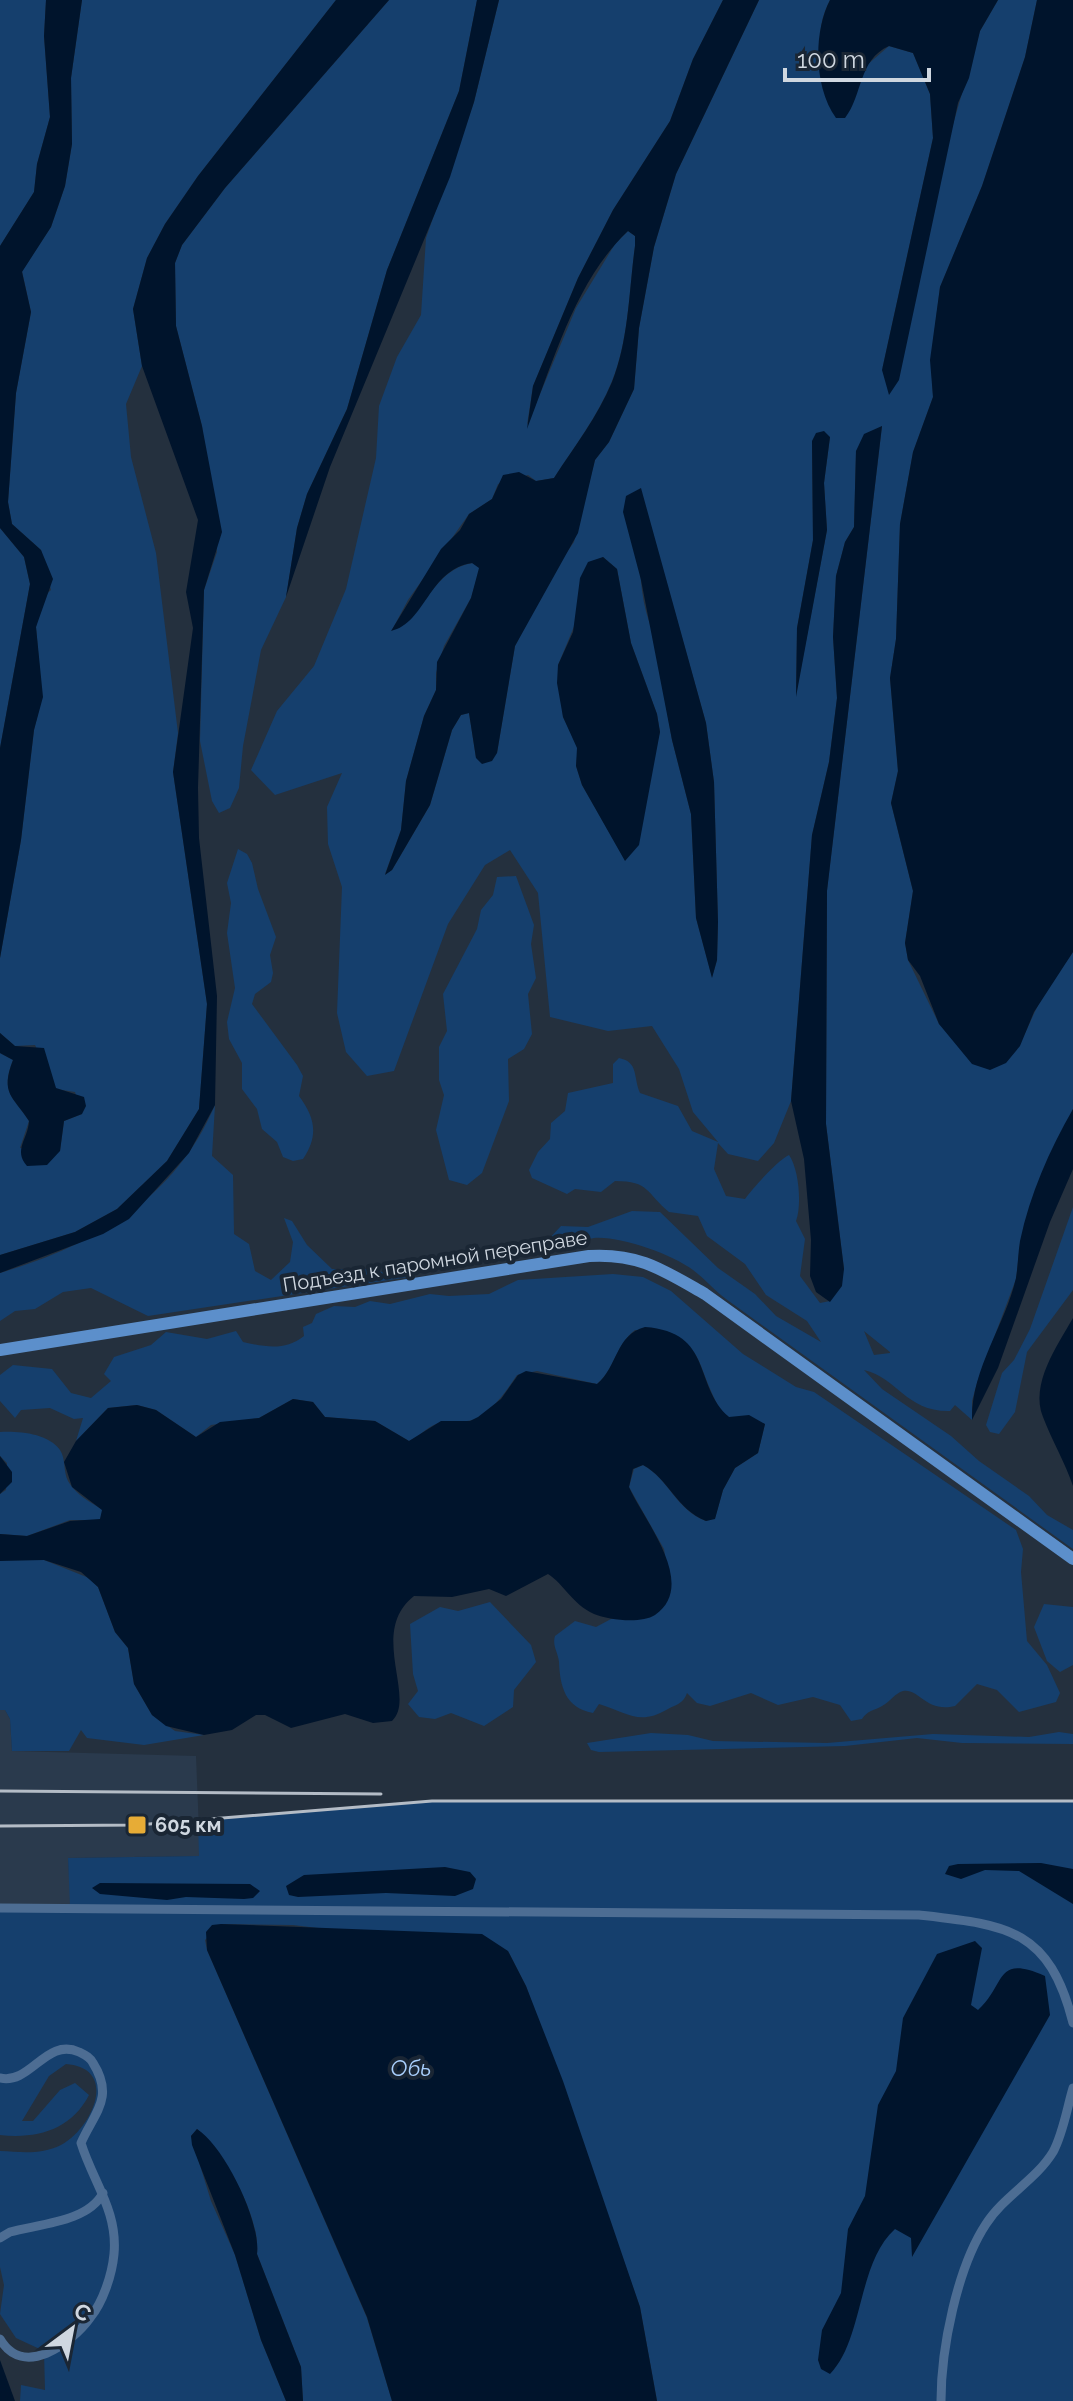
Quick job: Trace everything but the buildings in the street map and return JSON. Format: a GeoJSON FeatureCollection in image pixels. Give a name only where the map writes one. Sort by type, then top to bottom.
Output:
{"type":"FeatureCollection","features":[{"type":"Feature","properties":{"kind":"street","name":"Подъезд к паромной переправе"},"geometry":{"type":"LineString","coordinates":[[0,1350],[589,1256],[640,1259],[705,1294],[1073,1559]]}},
{"type":"Feature","properties":{"kind":"street"},"geometry":{"type":"LineString","coordinates":[[0,1908],[919,1915],[971,1921],[1008,1930],[1032,1942],[1057,1972],[1073,2023]]}},
{"type":"Feature","properties":{"kind":"street"},"geometry":{"type":"LineString","coordinates":[[0,2078],[20,2075],[57,2049],[70,2048],[91,2059],[104,2087],[104,2103],[81,2143],[113,2219],[114,2255],[103,2294],[91,2317],[49,2354],[33,2358],[15,2353],[0,2339]]}},
{"type":"Feature","properties":{"kind":"street"},"geometry":{"type":"LineString","coordinates":[[941,2401],[941,2373],[952,2315],[970,2259],[985,2226],[1054,2150],[1073,2088]]}},
{"type":"Feature","properties":{"kind":"street"},"geometry":{"type":"LineString","coordinates":[[0,2238],[10,2232],[80,2214],[93,2208],[103,2193]]}},
{"type":"Feature","properties":{"kind":"shaded area"},"geometry":{"type":"Polygon","coordinates":[[[0,0],[46,0],[44,36],[50,117],[37,164],[34,192],[0,246],[0,0]]]}},
{"type":"Feature","properties":{"kind":"shaded area"},"geometry":{"type":"Polygon","coordinates":[[[82,0],[336,0],[198,176],[165,224],[147,258],[133,309],[142,366],[126,404],[131,457],[156,553],[178,733],[173,772],[207,1004],[199,1109],[167,1161],[117,1209],[75,1232],[0,1255],[0,1053],[13,1060],[8,1087],[29,1121],[20,1148],[60,1151],[64,1121],[82,1114],[75,1092],[56,1089],[35,1045],[15,1046],[0,1033],[0,958],[21,840],[34,730],[42,697],[36,627],[43,597],[51,590],[41,550],[12,524],[8,502],[16,393],[31,312],[22,271],[51,227],[65,186],[72,144],[71,78],[82,0]]]}},
{"type":"Feature","properties":{"kind":"shaded area"},"geometry":{"type":"Polygon","coordinates":[[[389,0],[477,0],[459,91],[387,270],[347,409],[307,494],[297,528],[286,597],[261,650],[243,746],[239,788],[230,808],[219,813],[212,801],[200,741],[204,590],[217,552],[202,426],[176,326],[175,263],[182,245],[225,188],[389,0]]]}},
{"type":"Feature","properties":{"kind":"shaded area"},"geometry":{"type":"Polygon","coordinates":[[[499,0],[723,0],[693,59],[670,121],[613,210],[578,278],[533,386],[527,425],[576,308],[615,244],[628,231],[635,236],[635,246],[625,332],[618,365],[600,407],[554,478],[536,481],[528,475],[498,484],[492,499],[469,514],[408,600],[392,630],[413,614],[448,574],[473,563],[480,568],[471,598],[444,646],[436,673],[436,690],[424,716],[406,781],[401,830],[385,874],[392,870],[430,805],[452,730],[461,715],[469,713],[476,758],[497,753],[515,646],[556,568],[574,542],[595,460],[609,442],[634,389],[639,328],[654,247],[676,174],[759,0],[830,0],[824,15],[820,45],[822,60],[845,118],[867,65],[889,46],[913,53],[930,94],[933,138],[882,370],[980,31],[998,0],[1037,0],[1025,57],[982,186],[940,287],[931,360],[933,397],[913,452],[900,524],[896,639],[890,678],[898,771],[891,803],[913,891],[905,943],[908,960],[939,1024],[990,1069],[1016,1049],[1045,994],[1073,952],[1073,1109],[1020,1244],[1016,1279],[977,1383],[972,1401],[972,1420],[955,1405],[950,1411],[935,1410],[912,1401],[886,1380],[864,1370],[882,1389],[951,1436],[979,1461],[1029,1496],[1047,1515],[1073,1530],[1073,1549],[726,1299],[684,1264],[645,1247],[605,1238],[588,1239],[546,1251],[547,1241],[561,1226],[588,1227],[632,1211],[660,1212],[718,1268],[755,1294],[776,1316],[821,1342],[807,1321],[766,1295],[745,1264],[707,1236],[698,1216],[669,1212],[646,1189],[635,1183],[615,1181],[601,1192],[575,1189],[567,1194],[532,1178],[529,1170],[538,1152],[550,1139],[551,1123],[565,1111],[568,1093],[613,1083],[613,1064],[619,1058],[633,1067],[640,1093],[678,1106],[692,1131],[718,1142],[693,1112],[679,1069],[652,1026],[608,1031],[550,1017],[538,893],[510,850],[485,865],[448,924],[394,1071],[367,1076],[346,1052],[337,1013],[342,887],[328,844],[327,807],[342,773],[275,795],[251,770],[277,711],[314,666],[346,589],[376,458],[379,406],[397,357],[421,315],[426,238],[474,102],[499,0]],[[882,426],[856,451],[854,527],[845,542],[836,576],[833,637],[837,698],[829,762],[812,835],[791,1101],[774,1143],[758,1161],[728,1154],[718,1143],[714,1169],[726,1196],[745,1199],[789,1155],[798,1187],[796,1221],[805,1239],[800,1276],[820,1303],[830,1301],[844,1269],[826,1124],[827,890],[882,426]],[[830,437],[812,441],[813,540],[797,628],[796,694],[827,530],[824,483],[830,437]],[[640,488],[643,598],[653,632],[672,740],[691,814],[696,918],[712,977],[717,960],[718,922],[714,782],[706,723],[640,488]],[[603,557],[558,665],[563,717],[578,748],[576,766],[582,785],[625,860],[660,732],[657,714],[631,643],[617,569],[603,557]],[[864,1331],[874,1355],[890,1352],[864,1331]]]}},
{"type":"Feature","properties":{"kind":"shaded area"},"geometry":{"type":"Polygon","coordinates":[[[0,528],[24,557],[30,584],[0,748],[0,528]]]}},
{"type":"Feature","properties":{"kind":"shaded area"},"geometry":{"type":"Polygon","coordinates":[[[238,849],[247,854],[252,863],[276,937],[270,955],[271,982],[255,994],[252,1004],[303,1076],[299,1096],[312,1119],[313,1134],[308,1150],[303,1159],[293,1161],[283,1157],[277,1142],[262,1129],[257,1109],[242,1089],[242,1063],[229,1039],[227,1022],[235,988],[227,933],[231,903],[227,883],[238,849]]]}},
{"type":"Feature","properties":{"kind":"shaded area"},"geometry":{"type":"Polygon","coordinates":[[[516,876],[534,925],[531,944],[536,978],[528,994],[532,1034],[524,1049],[508,1059],[509,1101],[482,1173],[467,1185],[449,1180],[436,1130],[444,1095],[439,1080],[439,1047],[447,1031],[443,994],[477,929],[481,910],[493,895],[497,877],[516,876]]]}},
{"type":"Feature","properties":{"kind":"shaded area"},"geometry":{"type":"Polygon","coordinates":[[[215,1105],[212,1156],[233,1175],[234,1234],[249,1244],[255,1271],[271,1280],[290,1262],[293,1242],[284,1218],[292,1221],[307,1245],[332,1269],[366,1269],[409,1277],[148,1316],[91,1288],[63,1292],[35,1309],[15,1311],[0,1321],[0,1273],[68,1248],[128,1214],[178,1167],[215,1105]]]}},
{"type":"Feature","properties":{"kind":"shaded area"},"geometry":{"type":"Polygon","coordinates":[[[1073,1207],[1073,1290],[1027,1352],[1015,1412],[999,1434],[990,1432],[986,1425],[1002,1373],[1014,1360],[1030,1329],[1073,1207]]]}},
{"type":"Feature","properties":{"kind":"shaded area"},"geometry":{"type":"Polygon","coordinates":[[[613,1274],[643,1277],[671,1291],[743,1354],[796,1387],[814,1392],[1016,1530],[1023,1549],[1021,1572],[1027,1641],[1047,1665],[1060,1693],[1056,1702],[1019,1712],[997,1690],[977,1684],[955,1706],[930,1704],[914,1693],[903,1691],[862,1719],[851,1721],[840,1705],[813,1697],[778,1705],[751,1693],[710,1706],[697,1703],[687,1693],[677,1705],[649,1717],[626,1714],[599,1704],[593,1713],[570,1701],[561,1679],[555,1636],[575,1621],[596,1627],[611,1619],[640,1619],[670,1587],[664,1549],[629,1487],[634,1469],[643,1465],[652,1471],[687,1510],[706,1521],[715,1518],[723,1490],[735,1468],[758,1453],[765,1424],[729,1417],[721,1411],[694,1353],[676,1339],[659,1334],[635,1330],[597,1384],[537,1371],[517,1375],[496,1403],[482,1415],[467,1421],[440,1422],[409,1441],[375,1421],[325,1417],[313,1402],[293,1399],[259,1418],[211,1425],[196,1437],[156,1410],[137,1405],[108,1408],[76,1441],[83,1418],[74,1419],[50,1408],[21,1410],[15,1418],[0,1401],[0,1375],[13,1365],[52,1369],[71,1393],[91,1398],[111,1381],[104,1374],[114,1357],[151,1345],[166,1332],[207,1339],[236,1331],[243,1342],[282,1346],[304,1336],[303,1327],[312,1323],[316,1314],[334,1306],[355,1307],[370,1301],[390,1304],[430,1294],[489,1294],[518,1280],[613,1274]]]}},
{"type":"Feature","properties":{"kind":"shaded area"},"geometry":{"type":"Polygon","coordinates":[[[0,1432],[32,1434],[55,1444],[62,1454],[71,1486],[103,1510],[100,1520],[70,1520],[27,1536],[0,1534],[0,1494],[6,1490],[7,1463],[0,1456],[0,1432]]]}},
{"type":"Feature","properties":{"kind":"shaded area"},"geometry":{"type":"Polygon","coordinates":[[[15,1558],[44,1560],[89,1578],[98,1587],[115,1632],[128,1648],[134,1684],[152,1715],[175,1731],[204,1735],[144,1745],[87,1738],[81,1730],[69,1751],[12,1751],[10,1719],[5,1710],[0,1710],[0,1561],[15,1558]]]}},
{"type":"Feature","properties":{"kind":"shaded area"},"geometry":{"type":"Polygon","coordinates":[[[490,1602],[531,1645],[536,1662],[514,1690],[513,1707],[484,1726],[451,1713],[435,1719],[419,1717],[408,1704],[418,1691],[413,1674],[410,1624],[440,1607],[458,1611],[490,1602]]]}},
{"type":"Feature","properties":{"kind":"shaded area"},"geometry":{"type":"Polygon","coordinates":[[[1044,1604],[1073,1607],[1073,1665],[1060,1672],[1047,1661],[1034,1627],[1044,1604]]]}},
{"type":"Feature","properties":{"kind":"shaded area"},"geometry":{"type":"Polygon","coordinates":[[[0,1710],[5,1710],[10,1719],[12,1751],[196,1756],[200,1856],[68,1858],[71,1906],[0,1907],[0,1710]]]}},
{"type":"Feature","properties":{"kind":"shaded area"},"geometry":{"type":"Polygon","coordinates":[[[1059,1732],[1073,1734],[1073,1744],[962,1743],[917,1738],[845,1746],[599,1752],[591,1750],[587,1743],[651,1733],[688,1735],[713,1741],[827,1743],[933,1734],[1029,1737],[1059,1732]]]}},
{"type":"Feature","properties":{"kind":"shaded area"},"geometry":{"type":"Polygon","coordinates":[[[432,1801],[1073,1801],[1073,2401],[657,2401],[640,2307],[526,1986],[508,1951],[293,1925],[221,1924],[205,1940],[207,1950],[367,2318],[392,2401],[303,2401],[301,2367],[257,2254],[257,2239],[247,2204],[229,2169],[197,2129],[191,2136],[211,2201],[235,2255],[261,2340],[286,2401],[20,2401],[21,2385],[45,2390],[44,2351],[16,2338],[0,2314],[4,2285],[0,2267],[0,2151],[38,2152],[61,2145],[73,2137],[91,2113],[96,2087],[92,2076],[82,2068],[66,2064],[49,2076],[22,2121],[33,2121],[60,2090],[75,2083],[89,2095],[73,2117],[52,2130],[40,2133],[0,2135],[0,1907],[70,1906],[68,1858],[199,1856],[198,1820],[432,1801]]]}},
{"type":"Feature","properties":{"kind":"water"},"geometry":{"type":"Polygon","coordinates":[[[46,0],[82,0],[71,78],[72,144],[65,186],[51,227],[22,272],[31,312],[16,393],[8,502],[12,524],[41,550],[53,579],[36,627],[43,697],[34,730],[21,840],[0,958],[0,748],[30,584],[24,557],[0,528],[0,246],[34,192],[37,164],[50,117],[44,36],[46,0]]]}},
{"type":"Feature","properties":{"kind":"water"},"geometry":{"type":"Polygon","coordinates":[[[336,0],[389,0],[225,188],[182,245],[175,263],[176,326],[202,426],[222,532],[204,590],[198,788],[199,838],[217,996],[215,1105],[189,1153],[129,1219],[103,1234],[0,1273],[0,1255],[75,1232],[117,1209],[167,1161],[199,1109],[207,1004],[173,772],[193,628],[186,592],[198,520],[142,366],[133,309],[147,258],[165,224],[198,176],[336,0]]]}},
{"type":"Feature","properties":{"kind":"water"},"geometry":{"type":"Polygon","coordinates":[[[477,0],[499,0],[474,102],[450,177],[330,467],[286,597],[297,528],[307,494],[347,409],[387,270],[459,91],[477,0]]]}},
{"type":"Feature","properties":{"kind":"water"},"geometry":{"type":"Polygon","coordinates":[[[723,0],[759,0],[676,174],[654,247],[639,328],[634,389],[609,442],[595,460],[578,533],[515,646],[497,753],[492,761],[482,764],[476,758],[469,713],[461,715],[452,730],[430,805],[392,870],[385,875],[401,830],[406,781],[424,716],[436,690],[437,662],[471,598],[479,568],[472,563],[446,575],[412,618],[391,631],[441,549],[460,530],[469,514],[492,499],[503,475],[519,472],[536,481],[554,478],[600,407],[618,366],[625,332],[635,246],[635,236],[628,231],[610,251],[580,298],[527,429],[533,386],[578,278],[613,210],[670,121],[693,59],[723,0]]]}},
{"type":"Feature","properties":{"kind":"water"},"geometry":{"type":"Polygon","coordinates":[[[830,0],[998,0],[980,31],[969,78],[958,103],[899,380],[889,395],[882,370],[933,138],[930,94],[913,53],[889,46],[879,52],[866,69],[845,118],[836,118],[823,92],[818,60],[824,13],[830,0]]]}},
{"type":"Feature","properties":{"kind":"water"},"geometry":{"type":"Polygon","coordinates":[[[1037,0],[1073,0],[1073,952],[1034,1012],[1020,1046],[1006,1063],[990,1070],[972,1064],[939,1024],[920,976],[908,960],[905,943],[913,891],[891,803],[898,771],[890,678],[896,639],[900,524],[913,452],[933,397],[930,360],[940,287],[982,186],[1025,57],[1037,0]]]}},
{"type":"Feature","properties":{"kind":"water"},"geometry":{"type":"Polygon","coordinates":[[[882,426],[827,891],[826,1124],[844,1269],[842,1286],[830,1302],[816,1292],[810,1276],[811,1240],[804,1159],[791,1101],[812,835],[829,762],[837,698],[833,637],[836,576],[845,542],[854,527],[856,451],[864,434],[882,426]]]}},
{"type":"Feature","properties":{"kind":"water"},"geometry":{"type":"Polygon","coordinates":[[[824,431],[830,437],[824,483],[827,530],[796,697],[797,628],[813,540],[812,441],[816,433],[824,431]]]}},
{"type":"Feature","properties":{"kind":"water"},"geometry":{"type":"Polygon","coordinates":[[[641,488],[706,723],[714,782],[718,922],[717,960],[712,978],[696,918],[691,814],[672,740],[641,580],[623,512],[626,496],[641,488]]]}},
{"type":"Feature","properties":{"kind":"water"},"geometry":{"type":"Polygon","coordinates":[[[603,557],[617,569],[631,643],[657,714],[660,732],[639,845],[625,861],[582,785],[576,766],[577,748],[563,717],[557,683],[558,665],[573,632],[580,578],[588,562],[603,557]]]}},
{"type":"Feature","properties":{"kind":"water"},"geometry":{"type":"Polygon","coordinates":[[[0,1033],[15,1046],[44,1048],[56,1088],[84,1097],[86,1106],[82,1114],[64,1121],[60,1151],[47,1165],[27,1166],[21,1155],[29,1121],[8,1088],[13,1060],[0,1053],[0,1033]]]}},
{"type":"Feature","properties":{"kind":"water"},"geometry":{"type":"Polygon","coordinates":[[[1073,1109],[1073,1169],[1050,1222],[998,1368],[972,1420],[977,1383],[1016,1278],[1020,1241],[1029,1206],[1048,1157],[1073,1109]]]}},
{"type":"Feature","properties":{"kind":"water"},"geometry":{"type":"Polygon","coordinates":[[[1073,1318],[1073,1486],[1043,1417],[1040,1392],[1047,1366],[1073,1318]]]}},
{"type":"Feature","properties":{"kind":"water"},"geometry":{"type":"Polygon","coordinates":[[[645,1327],[667,1331],[682,1339],[692,1350],[710,1391],[729,1417],[749,1415],[765,1424],[758,1453],[735,1468],[723,1490],[715,1519],[706,1521],[696,1516],[660,1478],[643,1465],[633,1469],[629,1487],[664,1552],[670,1570],[671,1587],[667,1602],[649,1618],[608,1618],[586,1610],[548,1574],[506,1596],[489,1589],[452,1597],[414,1596],[401,1611],[395,1627],[393,1645],[400,1697],[398,1711],[392,1721],[373,1723],[345,1714],[291,1728],[265,1715],[256,1715],[232,1730],[204,1735],[166,1726],[152,1715],[134,1684],[128,1648],[115,1632],[98,1587],[81,1572],[44,1560],[0,1561],[0,1534],[27,1536],[70,1521],[100,1519],[102,1510],[72,1487],[64,1462],[76,1441],[108,1408],[137,1405],[156,1410],[196,1437],[220,1422],[259,1418],[293,1399],[313,1402],[325,1417],[375,1421],[409,1441],[441,1421],[470,1421],[478,1417],[501,1399],[518,1375],[526,1371],[597,1384],[622,1344],[635,1331],[645,1327]]]}},
{"type":"Feature","properties":{"kind":"water"},"geometry":{"type":"Polygon","coordinates":[[[0,1456],[12,1472],[12,1482],[0,1494],[0,1456]]]}},
{"type":"Feature","properties":{"kind":"water"},"geometry":{"type":"Polygon","coordinates":[[[1041,1863],[1073,1869],[1073,1904],[1019,1871],[985,1870],[961,1879],[945,1874],[949,1866],[958,1864],[1041,1863]]]}},
{"type":"Feature","properties":{"kind":"water"},"geometry":{"type":"Polygon","coordinates":[[[445,1867],[470,1872],[476,1879],[473,1889],[455,1896],[386,1893],[298,1897],[289,1895],[286,1886],[304,1875],[445,1867]]]}},
{"type":"Feature","properties":{"kind":"water"},"geometry":{"type":"Polygon","coordinates":[[[100,1883],[250,1884],[260,1891],[253,1898],[244,1899],[186,1897],[167,1900],[100,1894],[92,1888],[100,1883]]]}},
{"type":"Feature","properties":{"kind":"water","name":"Обь"},"geometry":{"type":"Polygon","coordinates":[[[212,1925],[482,1934],[508,1951],[526,1986],[563,2081],[640,2307],[657,2401],[392,2401],[367,2317],[207,1950],[206,1932],[212,1925]]]}},
{"type":"Feature","properties":{"kind":"water"},"geometry":{"type":"Polygon","coordinates":[[[975,1941],[982,1948],[971,2005],[978,2010],[1003,1975],[1017,1968],[1045,1976],[1050,2015],[912,2257],[911,2238],[895,2229],[883,2244],[874,2261],[849,2341],[830,2374],[821,2369],[818,2360],[822,2330],[841,2293],[848,2229],[865,2196],[878,2105],[896,2071],[903,2018],[937,1954],[975,1941]]]}},
{"type":"Feature","properties":{"kind":"water"},"geometry":{"type":"Polygon","coordinates":[[[197,2129],[229,2167],[247,2204],[257,2240],[257,2254],[301,2367],[303,2401],[286,2401],[261,2340],[235,2255],[192,2145],[191,2136],[197,2129]]]}},
{"type":"Feature","properties":{"kind":"water"},"geometry":{"type":"Polygon","coordinates":[[[0,2360],[15,2401],[0,2401],[0,2360]]]}},
{"type":"Feature","properties":{"kind":"railway"},"geometry":{"type":"LineString","coordinates":[[0,1791],[381,1794]]}},
{"type":"Feature","properties":{"kind":"railway"},"geometry":{"type":"LineString","coordinates":[[0,1826],[137,1825],[432,1801],[1073,1801]]}},
{"type":"Feature","properties":{"kind":"place","name":"605 км"},"geometry":{"type":"Point","coordinates":[137,1825]}}]}
